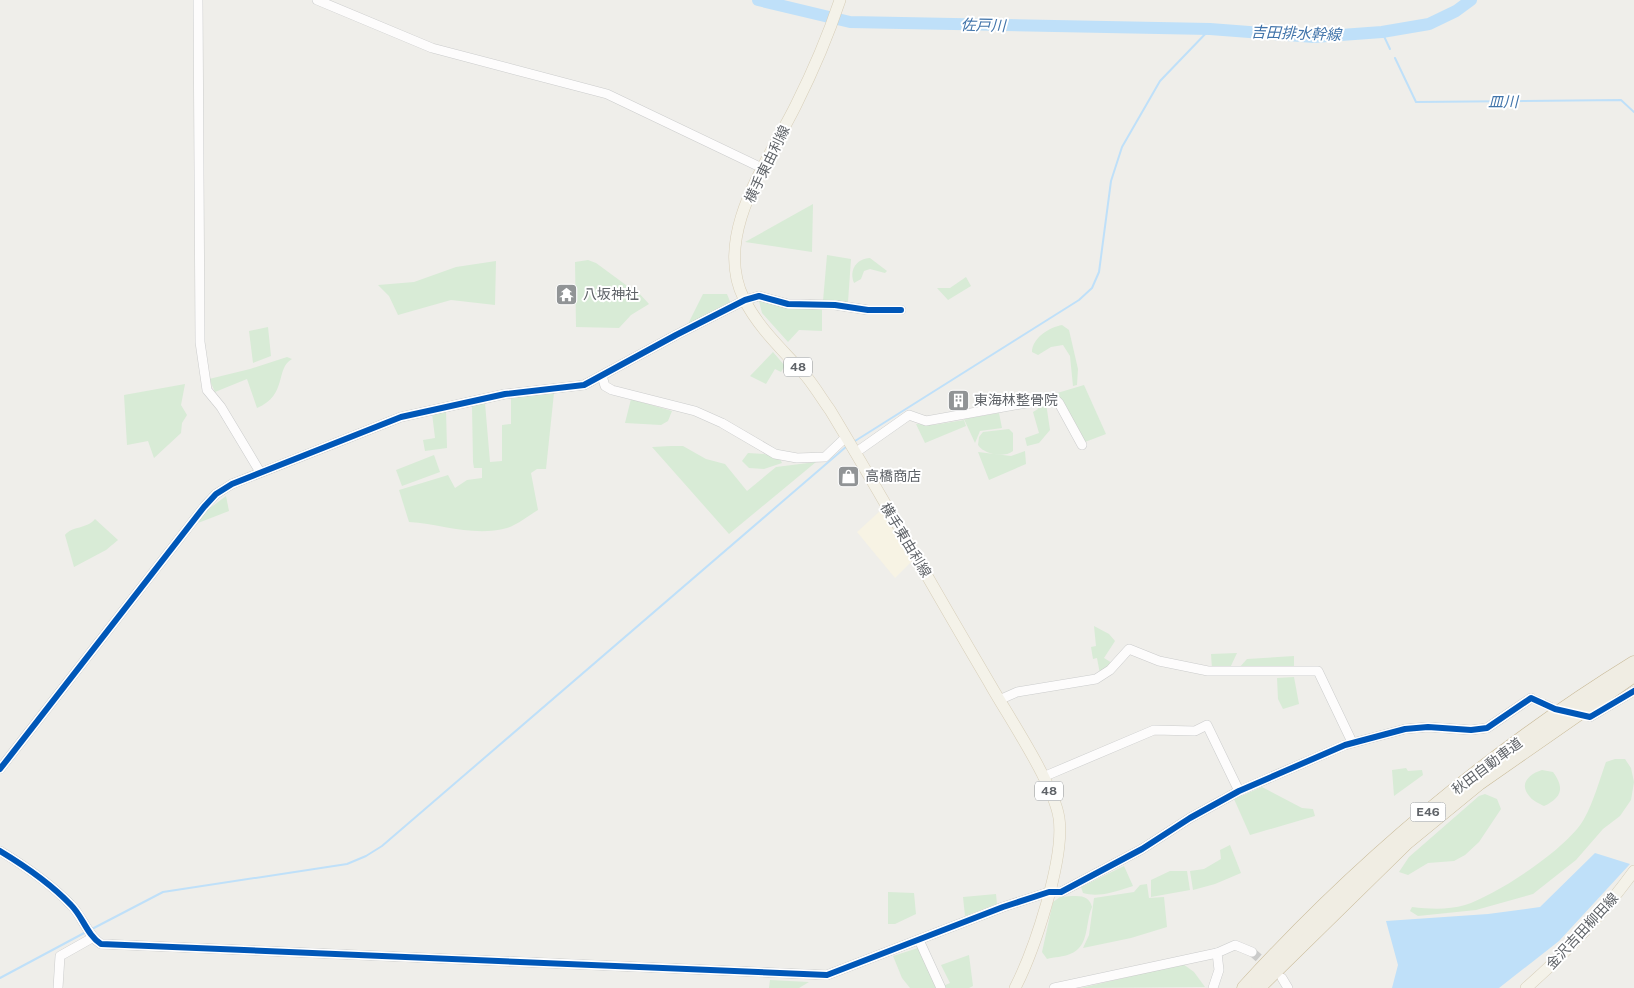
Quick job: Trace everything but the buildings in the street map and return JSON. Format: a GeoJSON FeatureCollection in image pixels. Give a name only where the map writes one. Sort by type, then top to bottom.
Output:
{"type":"FeatureCollection","features":[{"type":"Feature","properties":{"kind":"highway","name":"秋田自動車道"},"geometry":{"type":"LineString","coordinates":[[1244,988],[1312,918],[1400,834],[1473,775],[1597,686],[1634,663]]}},
{"type":"Feature","properties":{"kind":"highway","name":"秋田自動車道"},"geometry":{"type":"LineString","coordinates":[[1258,988],[1407,842],[1479,783],[1634,675]]}},
{"type":"Feature","properties":{"kind":"main road","name":"横手東由利線"},"geometry":{"type":"LineString","coordinates":[[840,0],[825,44],[796,106],[752,188],[735,243],[735,268],[739,286],[745,300],[761,326],[807,378],[846,437],[1043,777],[1059,816],[1059,850],[1049,892],[1026,966],[1015,988]]}},
{"type":"Feature","properties":{"kind":"main road","name":"金沢吉田柳田線"},"geometry":{"type":"LineString","coordinates":[[1526,988],[1562,956],[1614,898],[1634,871]]}},
{"type":"Feature","properties":{"kind":"street"},"geometry":{"type":"LineString","coordinates":[[198,0],[200,342],[204,378],[207,390],[221,407],[260,472]]}},
{"type":"Feature","properties":{"kind":"street"},"geometry":{"type":"LineString","coordinates":[[318,0],[432,48],[607,94],[762,168]]}},
{"type":"Feature","properties":{"kind":"street"},"geometry":{"type":"LineString","coordinates":[[0,769],[204,507],[216,494],[232,484],[401,418],[427,410],[505,394],[584,385],[676,335],[745,300],[759,296],[788,304],[835,305],[868,310],[901,310]]}},
{"type":"Feature","properties":{"kind":"street"},"geometry":{"type":"LineString","coordinates":[[602,376],[605,386],[612,390],[695,412],[722,423],[775,454],[797,458],[825,457],[846,437]]}},
{"type":"Feature","properties":{"kind":"street"},"geometry":{"type":"LineString","coordinates":[[855,453],[909,415],[926,421],[1054,398],[1059,402],[1082,445]]}},
{"type":"Feature","properties":{"kind":"street"},"geometry":{"type":"LineString","coordinates":[[999,700],[1017,692],[1096,679],[1110,670],[1129,649],[1159,661],[1208,671],[1318,671],[1352,742]]}},
{"type":"Feature","properties":{"kind":"street"},"geometry":{"type":"LineString","coordinates":[[1590,717],[1634,692]]}},
{"type":"Feature","properties":{"kind":"street"},"geometry":{"type":"LineString","coordinates":[[0,851],[54,889],[72,906],[90,933],[101,944],[827,975],[1049,892],[1061,892],[1087,880],[1142,849],[1190,818],[1238,791],[1352,742],[1405,729],[1428,727],[1471,730],[1487,728],[1531,698]]}},
{"type":"Feature","properties":{"kind":"street"},"geometry":{"type":"LineString","coordinates":[[1043,777],[1154,730],[1195,731],[1207,725],[1238,791]]}},
{"type":"Feature","properties":{"kind":"street"},"geometry":{"type":"LineString","coordinates":[[58,988],[60,956],[90,933]]}},
{"type":"Feature","properties":{"kind":"street"},"geometry":{"type":"LineString","coordinates":[[919,940],[941,988]]}},
{"type":"Feature","properties":{"kind":"street"},"geometry":{"type":"LineString","coordinates":[[1054,988],[1217,953],[1235,945],[1252,952]]}},
{"type":"Feature","properties":{"kind":"street"},"geometry":{"type":"LineString","coordinates":[[1214,988],[1219,970],[1217,953]]}},
{"type":"Feature","properties":{"kind":"shaded area"},"geometry":{"type":"Polygon","coordinates":[[[881,510],[912,561],[895,578],[857,532],[881,510]]]}},
{"type":"Feature","properties":{"kind":"green space"},"geometry":{"type":"Polygon","coordinates":[[[813,204],[812,252],[745,242],[813,204]]]}},
{"type":"Feature","properties":{"kind":"green space"},"geometry":{"type":"Polygon","coordinates":[[[827,255],[851,259],[848,302],[823,301],[827,255]]]}},
{"type":"Feature","properties":{"kind":"green space"},"geometry":{"type":"Polygon","coordinates":[[[870,258],[887,271],[885,273],[870,269],[864,271],[861,279],[854,283],[852,274],[855,266],[861,260],[870,258]]]}},
{"type":"Feature","properties":{"kind":"green space"},"geometry":{"type":"Polygon","coordinates":[[[588,260],[596,263],[630,288],[636,290],[649,304],[631,315],[619,328],[576,327],[575,262],[588,260]]]}},
{"type":"Feature","properties":{"kind":"green space"},"geometry":{"type":"Polygon","coordinates":[[[496,261],[495,305],[451,300],[398,315],[389,296],[378,285],[414,282],[456,267],[496,261]]]}},
{"type":"Feature","properties":{"kind":"green space"},"geometry":{"type":"Polygon","coordinates":[[[966,277],[971,286],[948,300],[937,288],[950,288],[966,277]]]}},
{"type":"Feature","properties":{"kind":"green space"},"geometry":{"type":"Polygon","coordinates":[[[703,294],[727,294],[731,304],[687,326],[703,294]]]}},
{"type":"Feature","properties":{"kind":"green space"},"geometry":{"type":"Polygon","coordinates":[[[759,301],[787,307],[822,309],[822,331],[799,330],[788,342],[762,313],[759,301]]]}},
{"type":"Feature","properties":{"kind":"green space"},"geometry":{"type":"Polygon","coordinates":[[[1062,325],[1069,330],[1078,369],[1077,385],[1073,386],[1070,356],[1063,345],[1051,347],[1038,355],[1032,352],[1035,342],[1042,334],[1062,325]]]}},
{"type":"Feature","properties":{"kind":"green space"},"geometry":{"type":"Polygon","coordinates":[[[268,327],[271,356],[253,363],[249,331],[268,327]]]}},
{"type":"Feature","properties":{"kind":"green space"},"geometry":{"type":"Polygon","coordinates":[[[773,352],[785,366],[781,372],[775,369],[766,384],[750,376],[773,352]]]}},
{"type":"Feature","properties":{"kind":"green space"},"geometry":{"type":"Polygon","coordinates":[[[287,357],[292,359],[287,363],[273,396],[267,403],[257,408],[247,379],[215,392],[209,379],[250,369],[287,357]]]}},
{"type":"Feature","properties":{"kind":"green space"},"geometry":{"type":"Polygon","coordinates":[[[185,384],[181,405],[187,415],[182,423],[181,433],[154,458],[148,441],[127,445],[124,395],[185,384]]]}},
{"type":"Feature","properties":{"kind":"green space"},"geometry":{"type":"Polygon","coordinates":[[[1084,385],[1106,434],[1085,442],[1054,394],[1084,385]]]}},
{"type":"Feature","properties":{"kind":"green space"},"geometry":{"type":"Polygon","coordinates":[[[554,393],[546,469],[537,469],[531,473],[538,510],[511,527],[494,530],[470,531],[409,522],[399,490],[448,475],[455,488],[467,480],[482,478],[482,468],[474,468],[473,462],[472,406],[485,403],[490,462],[502,461],[502,425],[511,424],[511,398],[554,393]]]}},
{"type":"Feature","properties":{"kind":"green space"},"geometry":{"type":"Polygon","coordinates":[[[631,399],[672,411],[668,421],[661,425],[625,423],[631,399]]]}},
{"type":"Feature","properties":{"kind":"green space"},"geometry":{"type":"Polygon","coordinates":[[[1046,403],[1050,430],[1039,443],[1027,446],[1025,438],[1039,433],[1033,412],[1038,409],[1036,405],[1046,403]]]}},
{"type":"Feature","properties":{"kind":"green space"},"geometry":{"type":"Polygon","coordinates":[[[446,410],[447,448],[425,451],[423,440],[435,438],[432,413],[446,410]]]}},
{"type":"Feature","properties":{"kind":"green space"},"geometry":{"type":"Polygon","coordinates":[[[999,413],[1002,428],[980,431],[975,443],[964,419],[999,413]]]}},
{"type":"Feature","properties":{"kind":"green space"},"geometry":{"type":"Polygon","coordinates":[[[964,420],[966,426],[925,443],[916,424],[933,425],[964,420]]]}},
{"type":"Feature","properties":{"kind":"green space"},"geometry":{"type":"Polygon","coordinates":[[[1009,429],[1013,433],[1013,451],[1000,455],[985,451],[978,445],[979,437],[983,432],[1009,429]]]}},
{"type":"Feature","properties":{"kind":"green space"},"geometry":{"type":"Polygon","coordinates":[[[683,446],[706,459],[725,464],[747,491],[776,467],[816,462],[729,534],[652,447],[683,446]]]}},
{"type":"Feature","properties":{"kind":"green space"},"geometry":{"type":"Polygon","coordinates":[[[1025,451],[1026,464],[989,480],[978,452],[1011,456],[1025,451]]]}},
{"type":"Feature","properties":{"kind":"green space"},"geometry":{"type":"Polygon","coordinates":[[[748,453],[764,454],[780,459],[782,463],[764,469],[749,468],[742,461],[748,453]]]}},
{"type":"Feature","properties":{"kind":"green space"},"geometry":{"type":"Polygon","coordinates":[[[434,455],[440,472],[402,486],[396,470],[434,455]]]}},
{"type":"Feature","properties":{"kind":"green space"},"geometry":{"type":"Polygon","coordinates":[[[226,496],[229,511],[198,523],[206,511],[226,496]]]}},
{"type":"Feature","properties":{"kind":"green space"},"geometry":{"type":"Polygon","coordinates":[[[95,519],[118,540],[106,550],[74,567],[65,535],[95,519]]]}},
{"type":"Feature","properties":{"kind":"green space"},"geometry":{"type":"Polygon","coordinates":[[[1094,626],[1109,634],[1115,641],[1104,658],[1112,663],[1100,674],[1097,658],[1093,659],[1091,647],[1096,646],[1094,626]]]}},
{"type":"Feature","properties":{"kind":"green space"},"geometry":{"type":"Polygon","coordinates":[[[1237,653],[1230,668],[1212,669],[1211,654],[1237,653]]]}},
{"type":"Feature","properties":{"kind":"green space"},"geometry":{"type":"Polygon","coordinates":[[[1294,656],[1294,668],[1238,669],[1247,659],[1294,656]]]}},
{"type":"Feature","properties":{"kind":"green space"},"geometry":{"type":"Polygon","coordinates":[[[1294,677],[1299,704],[1283,709],[1278,699],[1277,678],[1294,677]]]}},
{"type":"Feature","properties":{"kind":"green space"},"geometry":{"type":"Polygon","coordinates":[[[1615,759],[1625,759],[1631,768],[1634,782],[1631,800],[1620,816],[1603,829],[1576,860],[1533,894],[1476,910],[1418,916],[1410,911],[1412,907],[1452,908],[1479,900],[1512,881],[1548,856],[1576,831],[1591,805],[1606,762],[1615,759]]]}},
{"type":"Feature","properties":{"kind":"green space"},"geometry":{"type":"Polygon","coordinates":[[[1406,768],[1408,771],[1422,770],[1423,775],[1394,796],[1392,770],[1406,768]]]}},
{"type":"Feature","properties":{"kind":"green space"},"geometry":{"type":"Polygon","coordinates":[[[1542,770],[1553,772],[1557,777],[1560,787],[1560,791],[1555,799],[1544,806],[1531,798],[1525,788],[1529,777],[1542,770]]]}},
{"type":"Feature","properties":{"kind":"green space"},"geometry":{"type":"Polygon","coordinates":[[[1262,787],[1302,808],[1313,809],[1315,816],[1250,835],[1234,799],[1262,787]]]}},
{"type":"Feature","properties":{"kind":"green space"},"geometry":{"type":"Polygon","coordinates":[[[1485,794],[1497,799],[1501,809],[1479,842],[1465,855],[1454,861],[1428,863],[1408,875],[1399,872],[1409,857],[1479,796],[1485,794]]]}},
{"type":"Feature","properties":{"kind":"green space"},"geometry":{"type":"Polygon","coordinates":[[[1230,845],[1241,873],[1215,884],[1193,890],[1190,871],[1204,869],[1221,859],[1220,850],[1230,845]]]}},
{"type":"Feature","properties":{"kind":"green space"},"geometry":{"type":"Polygon","coordinates":[[[1124,866],[1133,886],[1095,895],[1083,893],[1081,887],[1124,866]]]}},
{"type":"Feature","properties":{"kind":"green space"},"geometry":{"type":"Polygon","coordinates":[[[1170,871],[1187,871],[1190,890],[1151,897],[1151,880],[1170,871]]]}},
{"type":"Feature","properties":{"kind":"green space"},"geometry":{"type":"Polygon","coordinates":[[[1147,884],[1149,898],[1164,897],[1167,927],[1131,938],[1083,948],[1089,935],[1094,898],[1134,892],[1140,885],[1147,884]]]}},
{"type":"Feature","properties":{"kind":"green space"},"geometry":{"type":"Polygon","coordinates":[[[888,892],[914,893],[916,914],[895,924],[888,924],[888,892]]]}},
{"type":"Feature","properties":{"kind":"green space"},"geometry":{"type":"Polygon","coordinates":[[[996,894],[997,904],[965,916],[963,897],[996,894]]]}},
{"type":"Feature","properties":{"kind":"green space"},"geometry":{"type":"Polygon","coordinates":[[[1060,897],[1085,897],[1092,907],[1084,940],[1076,951],[1065,956],[1047,959],[1042,952],[1053,902],[1060,897]]]}},
{"type":"Feature","properties":{"kind":"green space"},"geometry":{"type":"Polygon","coordinates":[[[918,948],[936,988],[910,988],[902,978],[893,956],[918,948]]]}},
{"type":"Feature","properties":{"kind":"green space"},"geometry":{"type":"Polygon","coordinates":[[[969,955],[973,986],[969,988],[944,988],[943,986],[950,983],[941,965],[969,955]]]}},
{"type":"Feature","properties":{"kind":"green space"},"geometry":{"type":"Polygon","coordinates":[[[1183,964],[1194,972],[1205,987],[1081,988],[1183,964]]]}},
{"type":"Feature","properties":{"kind":"green space"},"geometry":{"type":"Polygon","coordinates":[[[770,980],[809,982],[799,988],[769,988],[770,980]]]}},
{"type":"Feature","properties":{"kind":"water"},"geometry":{"type":"Polygon","coordinates":[[[1595,853],[1630,864],[1559,941],[1499,988],[1392,988],[1398,965],[1386,921],[1488,914],[1540,907],[1595,853]]]}},
{"type":"Feature","properties":{"kind":"waterway","name":"佐戸川"},"geometry":{"type":"LineString","coordinates":[[758,0],[850,22],[1210,29],[1314,37],[1382,32],[1429,24],[1456,11],[1471,0]]}},
{"type":"Feature","properties":{"kind":"waterway"},"geometry":{"type":"LineString","coordinates":[[855,441],[1079,300],[1092,288],[1099,272],[1111,181],[1122,147],[1160,81],[1210,29]]}},
{"type":"Feature","properties":{"kind":"waterway","name":"皿川"},"geometry":{"type":"LineString","coordinates":[[1382,32],[1390,49]]}},
{"type":"Feature","properties":{"kind":"waterway","name":"皿川"},"geometry":{"type":"LineString","coordinates":[[1395,58],[1416,102],[1621,100],[1634,112]]}},
{"type":"Feature","properties":{"kind":"waterway"},"geometry":{"type":"LineString","coordinates":[[90,930],[163,892],[347,864],[366,856],[382,846],[847,446]]}},
{"type":"Feature","properties":{"kind":"waterway"},"geometry":{"type":"LineString","coordinates":[[0,978],[86,932]]}},
{"type":"Feature","properties":{"kind":"tunnel"},"geometry":{"type":"LineString","coordinates":[[1531,698],[1563,712]]}},
{"type":"Feature","properties":{"kind":"tunnel"},"geometry":{"type":"LineString","coordinates":[[1252,952],[1269,967]]}},
{"type":"Feature","properties":{"kind":"cycle path"},"geometry":{"type":"LineString","coordinates":[[0,769],[204,507],[216,494],[232,484],[401,417],[505,394],[584,385],[676,335],[745,300],[759,296],[788,304],[835,305],[868,310],[901,310]]}},
{"type":"Feature","properties":{"kind":"cycle path"},"geometry":{"type":"LineString","coordinates":[[0,851],[37,876],[63,897],[75,910],[92,936],[101,944],[827,975],[1003,907],[1049,892],[1061,892],[1142,849],[1190,818],[1239,791],[1345,745],[1405,729],[1428,727],[1471,730],[1487,728],[1531,698],[1555,709],[1590,717],[1634,691]]}},
{"type":"Feature","properties":{"kind":"place","name":"八坂神社"},"geometry":{"type":"Point","coordinates":[567,294]}},
{"type":"Feature","properties":{"kind":"place","name":"東海林整骨院"},"geometry":{"type":"Point","coordinates":[958,400]}},
{"type":"Feature","properties":{"kind":"place","name":"高橋商店"},"geometry":{"type":"Point","coordinates":[849,476]}},
{"type":"Feature","properties":{"kind":"water label","name":"吉田排水幹線"},"geometry":{"type":"Point","coordinates":[1296,33]}}]}
